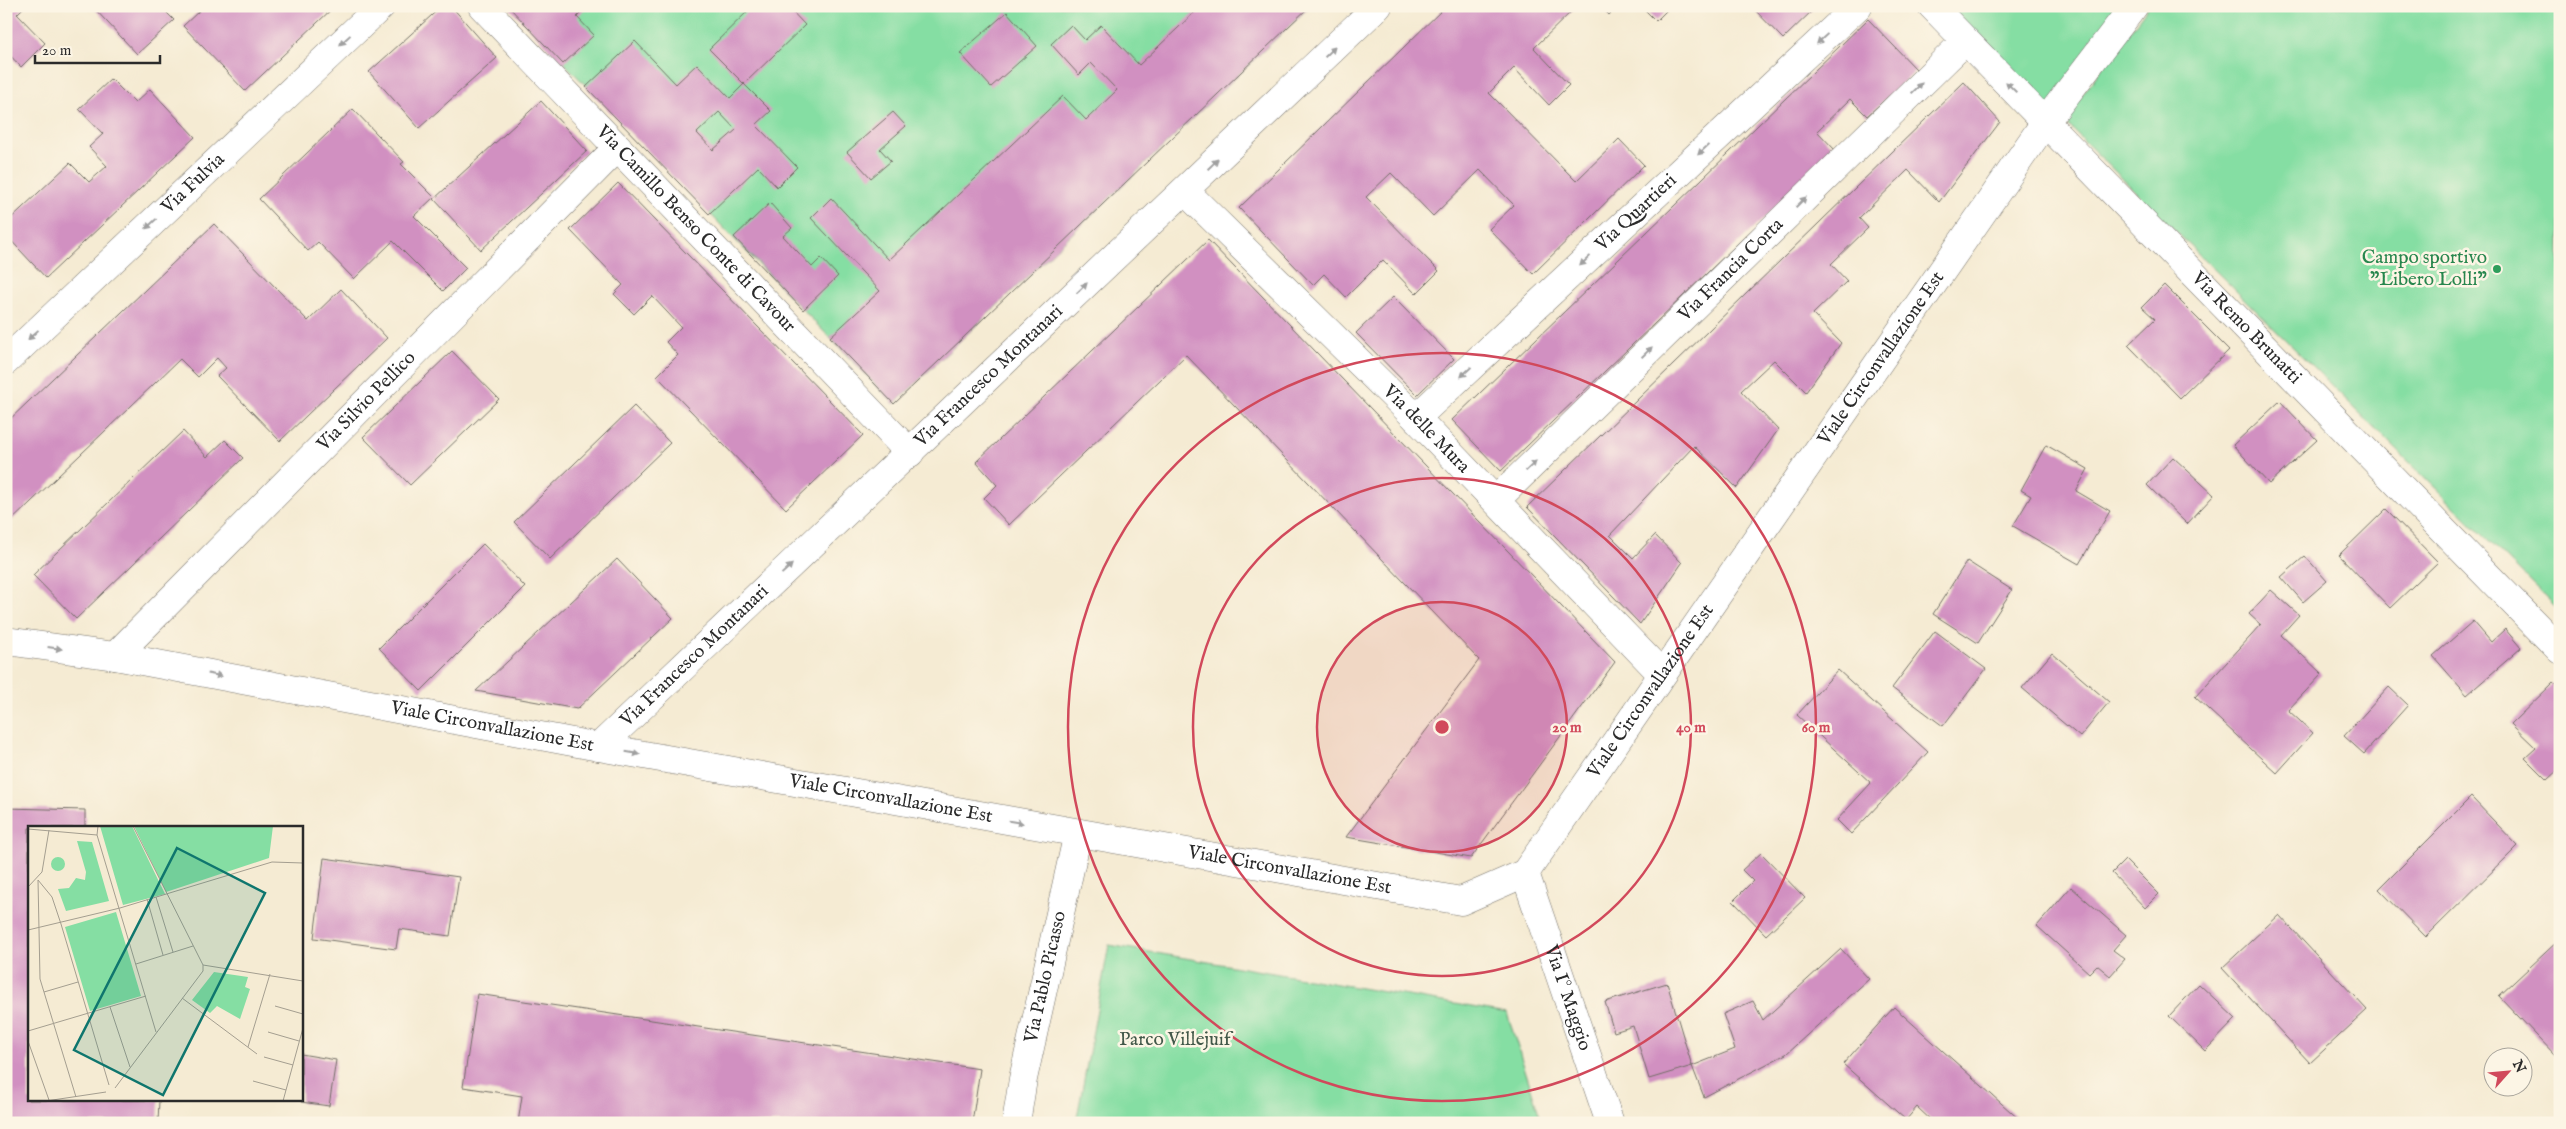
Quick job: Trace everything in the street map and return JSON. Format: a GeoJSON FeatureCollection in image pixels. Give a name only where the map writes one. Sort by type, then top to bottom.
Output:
{"type":"FeatureCollection","features":[{"type":"Feature","properties":{"kind":"street","name":"Via Fulvia"},"geometry":{"type":"LineString","coordinates":[[6,361],[381,6]]}},
{"type":"Feature","properties":{"kind":"street","name":"Via Camillo Benso Conte di Cavour"},"geometry":{"type":"LineString","coordinates":[[482,6],[910,453]]}},
{"type":"Feature","properties":{"kind":"street","name":"Via Francesco Montanari"},"geometry":{"type":"LineString","coordinates":[[599,747],[1378,6]]}},
{"type":"Feature","properties":{"kind":"street","name":"Via Quartieri"},"geometry":{"type":"LineString","coordinates":[[1416,418],[1858,6]]}},
{"type":"Feature","properties":{"kind":"street","name":"Via Remo Brunatti"},"geometry":{"type":"LineString","coordinates":[[1932,6],[2560,650]]}},
{"type":"Feature","properties":{"kind":"street","name":"Viale Circonvallazione Est"},"geometry":{"type":"LineString","coordinates":[[6,641],[115,656],[599,747],[1462,901],[1525,873],[2046,121],[2134,6]]}},
{"type":"Feature","properties":{"kind":"street","name":"Via Francia Corta"},"geometry":{"type":"LineString","coordinates":[[1496,500],[1965,41]]}},
{"type":"Feature","properties":{"kind":"street","name":"Via Silvio Pellico"},"geometry":{"type":"LineString","coordinates":[[115,656],[618,147]]}},
{"type":"Feature","properties":{"kind":"street","name":"Via delle Mura"},"geometry":{"type":"LineString","coordinates":[[1185,191],[1416,418],[1662,674]]}},
{"type":"Feature","properties":{"kind":"street","name":"Via Pablo Picasso"},"geometry":{"type":"LineString","coordinates":[[1016,1123],[1023,1079],[1078,833]]}},
{"type":"Feature","properties":{"kind":"street","name":"Via I° Maggio"},"geometry":{"type":"LineString","coordinates":[[1525,873],[1610,1123]]}},
{"type":"Feature","properties":{"kind":"green space"},"geometry":{"type":"Polygon","coordinates":[[[509,6],[1310,6],[894,404],[509,6]]]}},
{"type":"Feature","properties":{"kind":"green space"},"geometry":{"type":"Polygon","coordinates":[[[1941,6],[2133,6],[2046,121],[1941,6]]]}},
{"type":"Feature","properties":{"kind":"green space"},"geometry":{"type":"Polygon","coordinates":[[[2149,6],[2560,6],[2560,611],[2063,120],[2149,6]]]}},
{"type":"Feature","properties":{"kind":"green space","name":"Parco Villejuif"},"geometry":{"type":"Polygon","coordinates":[[[1109,945],[1507,1013],[1542,1123],[1076,1123],[1109,945]]]}},
{"type":"Feature","properties":{"kind":"building"},"geometry":{"type":"Polygon","coordinates":[[[6,6],[25,6],[17,14],[45,43],[21,67],[6,51],[6,6]]]}},
{"type":"Feature","properties":{"kind":"building"},"geometry":{"type":"Polygon","coordinates":[[[92,6],[160,6],[174,20],[137,54],[92,6]]]}},
{"type":"Feature","properties":{"kind":"building"},"geometry":{"type":"Polygon","coordinates":[[[197,6],[335,6],[245,91],[183,26],[200,10],[197,6]]]}},
{"type":"Feature","properties":{"kind":"building"},"geometry":{"type":"Polygon","coordinates":[[[442,6],[451,6],[497,58],[419,128],[369,72],[442,6]]]}},
{"type":"Feature","properties":{"kind":"building"},"geometry":{"type":"Polygon","coordinates":[[[508,6],[588,6],[577,17],[594,35],[563,64],[508,6]]]}},
{"type":"Feature","properties":{"kind":"building"},"geometry":{"type":"Polygon","coordinates":[[[753,6],[787,6],[805,25],[744,84],[709,49],[753,6]]]}},
{"type":"Feature","properties":{"kind":"building"},"geometry":{"type":"Polygon","coordinates":[[[1194,6],[1310,6],[894,404],[830,337],[880,291],[811,218],[831,198],[889,260],[1063,96],[1086,120],[1117,90],[1091,63],[1079,75],[1051,44],[1071,25],[1085,40],[1101,25],[1139,65],[1197,10],[1194,6]]]}},
{"type":"Feature","properties":{"kind":"building"},"geometry":{"type":"Polygon","coordinates":[[[1446,6],[1577,6],[1534,48],[1569,85],[1549,105],[1514,68],[1489,93],[1576,181],[1619,139],[1644,165],[1533,274],[1489,229],[1514,205],[1480,170],[1433,216],[1391,173],[1366,197],[1439,271],[1416,294],[1383,260],[1346,297],[1324,274],[1313,285],[1239,208],[1446,6]]]}},
{"type":"Feature","properties":{"kind":"building"},"geometry":{"type":"Polygon","coordinates":[[[1601,6],[1617,6],[1609,15],[1601,6]]]}},
{"type":"Feature","properties":{"kind":"building"},"geometry":{"type":"Polygon","coordinates":[[[1641,6],[1671,6],[1656,21],[1641,6]]]}},
{"type":"Feature","properties":{"kind":"building"},"geometry":{"type":"Polygon","coordinates":[[[1751,6],[1817,6],[1783,39],[1751,6]]]}},
{"type":"Feature","properties":{"kind":"building"},"geometry":{"type":"Polygon","coordinates":[[[1007,12],[1037,46],[991,87],[960,53],[1007,12]]]}},
{"type":"Feature","properties":{"kind":"building"},"geometry":{"type":"Polygon","coordinates":[[[1868,19],[1917,70],[1867,116],[1850,99],[1817,131],[1835,150],[1501,471],[1452,420],[1868,19]]]}},
{"type":"Feature","properties":{"kind":"building"},"geometry":{"type":"Polygon","coordinates":[[[635,41],[676,84],[697,64],[730,98],[744,84],[771,111],[756,125],[797,167],[777,187],[758,167],[709,214],[586,87],[635,41]],[[719,112],[697,133],[713,150],[736,130],[719,112]]]}},
{"type":"Feature","properties":{"kind":"building"},"geometry":{"type":"Polygon","coordinates":[[[111,79],[135,103],[150,89],[195,137],[46,278],[6,235],[6,223],[70,163],[89,182],[107,166],[89,147],[103,134],[79,109],[111,79]]]}},
{"type":"Feature","properties":{"kind":"building"},"geometry":{"type":"Polygon","coordinates":[[[1964,82],[2000,122],[1939,202],[1908,170],[1859,218],[1868,228],[1831,264],[1847,281],[1813,314],[1841,343],[1806,392],[1774,360],[1741,391],[1778,430],[1737,488],[1694,446],[1610,535],[1633,558],[1655,535],[1682,563],[1640,624],[1527,507],[1964,82]]]}},
{"type":"Feature","properties":{"kind":"building"},"geometry":{"type":"Polygon","coordinates":[[[541,101],[587,151],[481,250],[434,199],[541,101]]]}},
{"type":"Feature","properties":{"kind":"building"},"geometry":{"type":"Polygon","coordinates":[[[353,109],[404,162],[401,164],[434,197],[414,216],[466,268],[443,291],[393,241],[354,279],[318,242],[308,251],[259,199],[353,109]]]}},
{"type":"Feature","properties":{"kind":"building"},"geometry":{"type":"Polygon","coordinates":[[[893,112],[906,126],[880,149],[891,161],[871,178],[847,152],[893,112]]]}},
{"type":"Feature","properties":{"kind":"building"},"geometry":{"type":"Polygon","coordinates":[[[618,183],[863,435],[786,509],[657,376],[678,355],[666,342],[681,327],[652,296],[634,314],[614,294],[623,285],[570,230],[618,183]]]}},
{"type":"Feature","properties":{"kind":"building"},"geometry":{"type":"Polygon","coordinates":[[[770,203],[792,228],[783,236],[812,267],[821,258],[838,276],[803,310],[734,237],[770,203]]]}},
{"type":"Feature","properties":{"kind":"building"},"geometry":{"type":"Polygon","coordinates":[[[214,224],[308,321],[341,289],[387,338],[280,441],[217,376],[226,368],[217,358],[198,377],[180,359],[6,526],[6,423],[214,224]]]}},
{"type":"Feature","properties":{"kind":"building"},"geometry":{"type":"Polygon","coordinates":[[[1208,240],[1615,662],[1471,858],[1346,837],[1479,660],[1186,355],[1009,525],[984,498],[997,485],[976,462],[1208,240]]]}},
{"type":"Feature","properties":{"kind":"building"},"geometry":{"type":"Polygon","coordinates":[[[2164,285],[2229,350],[2180,398],[2128,345],[2155,319],[2142,307],[2164,285]]]}},
{"type":"Feature","properties":{"kind":"building"},"geometry":{"type":"Polygon","coordinates":[[[1393,297],[1454,359],[1417,395],[1356,333],[1393,297]]]}},
{"type":"Feature","properties":{"kind":"building"},"geometry":{"type":"Polygon","coordinates":[[[452,351],[499,399],[410,485],[363,437],[452,351]]]}},
{"type":"Feature","properties":{"kind":"building"},"geometry":{"type":"Polygon","coordinates":[[[2280,401],[2317,440],[2269,484],[2233,445],[2280,401]]]}},
{"type":"Feature","properties":{"kind":"building"},"geometry":{"type":"Polygon","coordinates":[[[634,406],[670,443],[550,559],[514,522],[634,406]]]}},
{"type":"Feature","properties":{"kind":"building"},"geometry":{"type":"Polygon","coordinates":[[[183,431],[207,457],[225,440],[243,458],[76,619],[33,575],[183,431]]]}},
{"type":"Feature","properties":{"kind":"building"},"geometry":{"type":"Polygon","coordinates":[[[2046,445],[2088,469],[2076,491],[2110,511],[2079,564],[2013,526],[2031,496],[2021,490],[2046,445]]]}},
{"type":"Feature","properties":{"kind":"building"},"geometry":{"type":"Polygon","coordinates":[[[2173,457],[2214,495],[2187,524],[2147,485],[2173,457]]]}},
{"type":"Feature","properties":{"kind":"building"},"geometry":{"type":"Polygon","coordinates":[[[2386,509],[2438,562],[2390,608],[2339,555],[2386,509]]]}},
{"type":"Feature","properties":{"kind":"building"},"geometry":{"type":"Polygon","coordinates":[[[483,544],[525,587],[421,691],[379,648],[483,544]]]}},
{"type":"Feature","properties":{"kind":"building"},"geometry":{"type":"Polygon","coordinates":[[[2305,556],[2327,581],[2303,602],[2281,577],[2305,556]]]}},
{"type":"Feature","properties":{"kind":"building"},"geometry":{"type":"Polygon","coordinates":[[[617,559],[673,618],[577,709],[476,691],[617,559]]]}},
{"type":"Feature","properties":{"kind":"building"},"geometry":{"type":"Polygon","coordinates":[[[1967,561],[2012,590],[1978,643],[1933,614],[1967,561]]]}},
{"type":"Feature","properties":{"kind":"building"},"geometry":{"type":"Polygon","coordinates":[[[2271,590],[2299,615],[2281,635],[2322,674],[2288,710],[2313,733],[2277,773],[2195,697],[2261,625],[2249,614],[2271,590]]]}},
{"type":"Feature","properties":{"kind":"building"},"geometry":{"type":"Polygon","coordinates":[[[2473,621],[2491,642],[2505,629],[2521,648],[2467,695],[2433,656],[2473,621]]]}},
{"type":"Feature","properties":{"kind":"building"},"geometry":{"type":"Polygon","coordinates":[[[1935,631],[1986,669],[1943,726],[1892,688],[1935,631]]]}},
{"type":"Feature","properties":{"kind":"building"},"geometry":{"type":"Polygon","coordinates":[[[2052,653],[2109,702],[2080,737],[2022,688],[2052,653]]]}},
{"type":"Feature","properties":{"kind":"building"},"geometry":{"type":"Polygon","coordinates":[[[1838,670],[1928,752],[1851,834],[1837,820],[1871,783],[1797,715],[1838,670]]]}},
{"type":"Feature","properties":{"kind":"building"},"geometry":{"type":"Polygon","coordinates":[[[2553,683],[2560,690],[2560,768],[2547,780],[2525,758],[2536,748],[2511,724],[2553,683]]]}},
{"type":"Feature","properties":{"kind":"building"},"geometry":{"type":"Polygon","coordinates":[[[2389,687],[2408,705],[2364,754],[2344,736],[2389,687]]]}},
{"type":"Feature","properties":{"kind":"building"},"geometry":{"type":"Polygon","coordinates":[[[2471,797],[2518,846],[2426,937],[2379,889],[2471,797]]]}},
{"type":"Feature","properties":{"kind":"building"},"geometry":{"type":"Polygon","coordinates":[[[6,808],[85,810],[85,826],[28,826],[28,1102],[159,1102],[158,1123],[6,1123],[6,808]]]}},
{"type":"Feature","properties":{"kind":"building"},"geometry":{"type":"Polygon","coordinates":[[[1761,853],[1805,898],[1766,935],[1733,901],[1753,881],[1742,870],[1761,853]]]}},
{"type":"Feature","properties":{"kind":"building"},"geometry":{"type":"Polygon","coordinates":[[[324,858],[459,877],[450,936],[399,929],[396,949],[314,938],[324,858]]]}},
{"type":"Feature","properties":{"kind":"building"},"geometry":{"type":"Polygon","coordinates":[[[2125,860],[2159,894],[2145,908],[2112,873],[2125,860]]]}},
{"type":"Feature","properties":{"kind":"building"},"geometry":{"type":"Polygon","coordinates":[[[2071,887],[2126,935],[2113,950],[2125,959],[2110,976],[2097,965],[2089,973],[2037,926],[2071,887]]]}},
{"type":"Feature","properties":{"kind":"building"},"geometry":{"type":"Polygon","coordinates":[[[2279,915],[2367,1010],[2310,1063],[2222,968],[2279,915]]]}},
{"type":"Feature","properties":{"kind":"building"},"geometry":{"type":"Polygon","coordinates":[[[2560,939],[2560,1052],[2556,1056],[2499,996],[2560,939]]]}},
{"type":"Feature","properties":{"kind":"building"},"geometry":{"type":"Polygon","coordinates":[[[1841,949],[1869,979],[1786,1054],[1704,1097],[1692,1066],[1735,1049],[1723,1014],[1753,1001],[1763,1020],[1841,949]]]}},
{"type":"Feature","properties":{"kind":"building"},"geometry":{"type":"Polygon","coordinates":[[[1667,983],[1692,1066],[1649,1079],[1633,1026],[1614,1032],[1605,1002],[1667,983]]]}},
{"type":"Feature","properties":{"kind":"building"},"geometry":{"type":"Polygon","coordinates":[[[2199,984],[2236,1019],[2205,1051],[2169,1016],[2199,984]]]}},
{"type":"Feature","properties":{"kind":"building"},"geometry":{"type":"Polygon","coordinates":[[[477,994],[980,1069],[972,1123],[518,1123],[522,1096],[463,1087],[477,994]]]}},
{"type":"Feature","properties":{"kind":"building"},"geometry":{"type":"Polygon","coordinates":[[[1894,1007],[2021,1121],[2019,1123],[1934,1123],[1917,1107],[1906,1120],[1843,1064],[1894,1007]]]}},
{"type":"Feature","properties":{"kind":"building"},"geometry":{"type":"Polygon","coordinates":[[[302,1054],[336,1060],[329,1106],[301,1102],[302,1054]]]}},
{"type":"Feature","properties":{"kind":"place","name":"Campo sportivo \"Libero Lolli\""},"geometry":{"type":"Point","coordinates":[2497,269]}}]}
